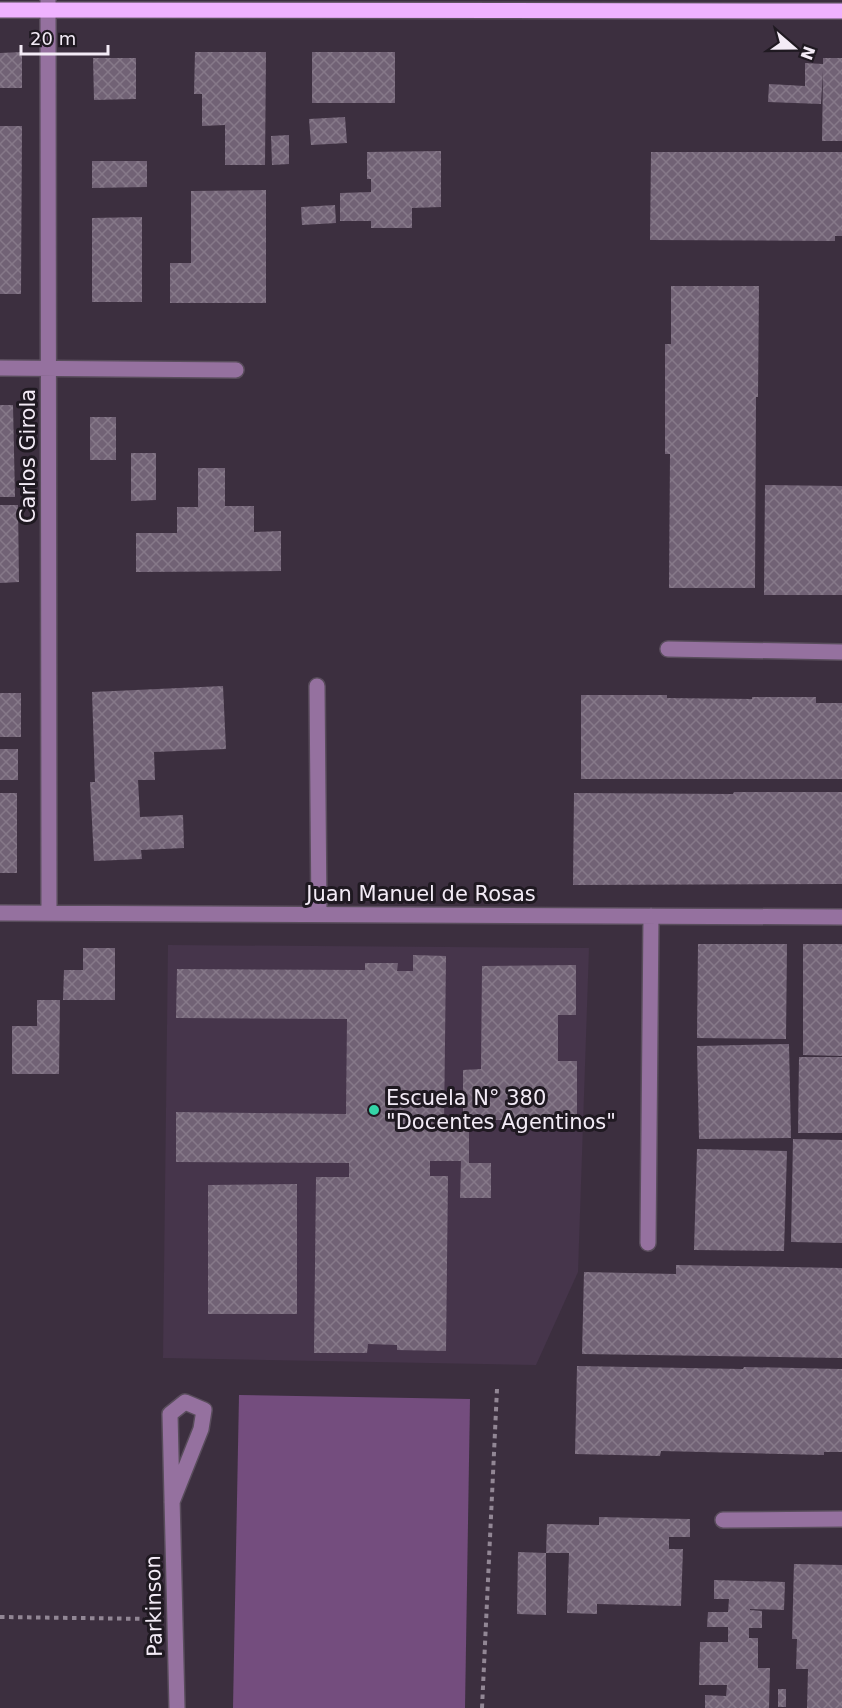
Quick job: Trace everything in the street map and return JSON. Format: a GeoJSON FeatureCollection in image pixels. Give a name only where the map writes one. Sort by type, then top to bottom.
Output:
{"type":"FeatureCollection","features":[{"type":"Feature","properties":{"kind":"main road"},"geometry":{"type":"LineString","coordinates":[[0,10],[48,5],[842,11]]}},
{"type":"Feature","properties":{"kind":"street","name":"Carlos Girola"},"geometry":{"type":"LineString","coordinates":[[48,5],[49,913]]}},
{"type":"Feature","properties":{"kind":"street"},"geometry":{"type":"LineString","coordinates":[[0,368],[236,370]]}},
{"type":"Feature","properties":{"kind":"street"},"geometry":{"type":"LineString","coordinates":[[668,650],[842,652]]}},
{"type":"Feature","properties":{"kind":"street"},"geometry":{"type":"LineString","coordinates":[[317,686],[320,914]]}},
{"type":"Feature","properties":{"kind":"street","name":"Juan Manuel de Rosas"},"geometry":{"type":"LineString","coordinates":[[0,913],[842,917]]}},
{"type":"Feature","properties":{"kind":"street"},"geometry":{"type":"LineString","coordinates":[[648,1243],[651,916]]}},
{"type":"Feature","properties":{"kind":"street","name":"Parkinson"},"geometry":{"type":"LineString","coordinates":[[172,1502],[201,1429],[204,1410],[185,1402],[170,1414],[172,1502],[175,1619],[177,1708]]}},
{"type":"Feature","properties":{"kind":"street"},"geometry":{"type":"LineString","coordinates":[[723,1520],[842,1519]]}},
{"type":"Feature","properties":{"kind":"path"},"geometry":{"type":"LineString","coordinates":[[482,1708],[498,1389]]}},
{"type":"Feature","properties":{"kind":"path"},"geometry":{"type":"LineString","coordinates":[[0,1617],[175,1619]]}},
{"type":"Feature","properties":{"kind":"shaded area","name":"Escuela N° 380 \"Docentes Agentinos\""},"geometry":{"type":"Polygon","coordinates":[[[168,945],[589,948],[578,1272],[536,1365],[163,1358],[168,945]]]}},
{"type":"Feature","properties":{"kind":"shaded area"},"geometry":{"type":"Polygon","coordinates":[[[239,1395],[470,1399],[465,1708],[233,1708],[239,1395]]]}},
{"type":"Feature","properties":{"kind":"building"},"geometry":{"type":"Polygon","coordinates":[[[22,52],[22,88],[0,88],[0,53],[22,52]]]}},
{"type":"Feature","properties":{"kind":"building"},"geometry":{"type":"Polygon","coordinates":[[[195,52],[266,52],[265,165],[225,165],[225,125],[202,126],[202,94],[194,94],[195,52]]]}},
{"type":"Feature","properties":{"kind":"building"},"geometry":{"type":"Polygon","coordinates":[[[312,52],[395,52],[395,103],[312,103],[312,52]]]}},
{"type":"Feature","properties":{"kind":"building"},"geometry":{"type":"Polygon","coordinates":[[[93,58],[136,58],[136,99],[94,100],[93,58]]]}},
{"type":"Feature","properties":{"kind":"building"},"geometry":{"type":"Polygon","coordinates":[[[823,58],[842,58],[842,141],[822,141],[823,71],[821,104],[768,102],[769,84],[805,86],[805,63],[823,64],[823,58]]]}},
{"type":"Feature","properties":{"kind":"building"},"geometry":{"type":"Polygon","coordinates":[[[345,117],[347,143],[311,145],[309,119],[345,117]]]}},
{"type":"Feature","properties":{"kind":"building"},"geometry":{"type":"Polygon","coordinates":[[[0,126],[22,126],[21,294],[0,294],[0,126]]]}},
{"type":"Feature","properties":{"kind":"building"},"geometry":{"type":"Polygon","coordinates":[[[289,135],[289,164],[272,165],[271,136],[289,135]]]}},
{"type":"Feature","properties":{"kind":"building"},"geometry":{"type":"Polygon","coordinates":[[[441,151],[441,207],[412,208],[412,228],[371,228],[371,221],[340,221],[340,193],[371,192],[371,179],[367,179],[367,152],[441,151]]]}},
{"type":"Feature","properties":{"kind":"building"},"geometry":{"type":"Polygon","coordinates":[[[651,152],[842,152],[842,236],[835,236],[835,241],[650,240],[651,152]]]}},
{"type":"Feature","properties":{"kind":"building"},"geometry":{"type":"Polygon","coordinates":[[[92,161],[147,161],[147,187],[92,188],[92,161]]]}},
{"type":"Feature","properties":{"kind":"building"},"geometry":{"type":"Polygon","coordinates":[[[266,190],[266,303],[170,303],[170,263],[191,263],[191,191],[266,190]]]}},
{"type":"Feature","properties":{"kind":"building"},"geometry":{"type":"Polygon","coordinates":[[[335,205],[336,223],[302,225],[301,207],[335,205]]]}},
{"type":"Feature","properties":{"kind":"building"},"geometry":{"type":"Polygon","coordinates":[[[142,217],[142,302],[92,302],[92,218],[142,217]]]}},
{"type":"Feature","properties":{"kind":"building"},"geometry":{"type":"Polygon","coordinates":[[[671,286],[759,286],[755,588],[669,588],[670,454],[665,454],[665,344],[671,344],[671,286]]]}},
{"type":"Feature","properties":{"kind":"building"},"geometry":{"type":"Polygon","coordinates":[[[0,405],[13,405],[15,497],[0,497],[0,405]]]}},
{"type":"Feature","properties":{"kind":"building"},"geometry":{"type":"Polygon","coordinates":[[[90,417],[116,417],[116,460],[90,460],[90,417]]]}},
{"type":"Feature","properties":{"kind":"building"},"geometry":{"type":"Polygon","coordinates":[[[131,453],[156,453],[156,500],[131,501],[131,453]]]}},
{"type":"Feature","properties":{"kind":"building"},"geometry":{"type":"Polygon","coordinates":[[[198,468],[225,468],[225,506],[254,506],[254,532],[281,531],[281,571],[136,572],[136,533],[177,533],[177,507],[198,507],[198,468]]]}},
{"type":"Feature","properties":{"kind":"building"},"geometry":{"type":"Polygon","coordinates":[[[765,485],[842,486],[842,595],[764,595],[765,485]]]}},
{"type":"Feature","properties":{"kind":"building"},"geometry":{"type":"Polygon","coordinates":[[[0,505],[18,505],[19,582],[0,583],[0,505]]]}},
{"type":"Feature","properties":{"kind":"building"},"geometry":{"type":"Polygon","coordinates":[[[223,686],[226,749],[154,752],[155,780],[138,780],[140,817],[183,815],[184,848],[141,850],[142,859],[94,861],[90,782],[95,782],[92,692],[223,686]]]}},
{"type":"Feature","properties":{"kind":"building"},"geometry":{"type":"Polygon","coordinates":[[[0,693],[21,693],[21,737],[0,737],[0,693]]]}},
{"type":"Feature","properties":{"kind":"building"},"geometry":{"type":"Polygon","coordinates":[[[581,695],[667,695],[667,698],[752,699],[752,697],[816,697],[816,703],[842,703],[842,779],[581,779],[581,695]]]}},
{"type":"Feature","properties":{"kind":"building"},"geometry":{"type":"Polygon","coordinates":[[[0,749],[18,749],[18,780],[0,780],[0,749]]]}},
{"type":"Feature","properties":{"kind":"building"},"geometry":{"type":"Polygon","coordinates":[[[734,792],[842,792],[842,884],[573,885],[574,793],[733,794],[734,792]]]}},
{"type":"Feature","properties":{"kind":"building"},"geometry":{"type":"Polygon","coordinates":[[[0,793],[17,793],[17,873],[0,873],[0,793]]]}},
{"type":"Feature","properties":{"kind":"building"},"geometry":{"type":"Polygon","coordinates":[[[698,944],[787,944],[786,1039],[697,1038],[698,944]]]}},
{"type":"Feature","properties":{"kind":"building"},"geometry":{"type":"Polygon","coordinates":[[[803,944],[842,944],[842,1056],[803,1055],[803,944]]]}},
{"type":"Feature","properties":{"kind":"building"},"geometry":{"type":"Polygon","coordinates":[[[83,948],[115,948],[115,1000],[63,1000],[64,970],[83,970],[83,948]]]}},
{"type":"Feature","properties":{"kind":"building"},"geometry":{"type":"Polygon","coordinates":[[[413,955],[446,956],[444,1128],[469,1128],[469,1163],[491,1163],[491,1198],[460,1198],[461,1161],[430,1161],[430,1176],[448,1176],[446,1351],[397,1350],[397,1345],[368,1344],[367,1353],[314,1353],[316,1177],[349,1177],[349,1163],[176,1162],[176,1112],[346,1114],[347,1019],[176,1018],[177,969],[365,970],[365,963],[398,963],[397,971],[413,971],[413,955]]]}},
{"type":"Feature","properties":{"kind":"building"},"geometry":{"type":"Polygon","coordinates":[[[576,965],[576,1015],[558,1015],[558,1061],[577,1061],[577,1120],[463,1120],[463,1070],[481,1069],[482,966],[576,965]]]}},
{"type":"Feature","properties":{"kind":"building"},"geometry":{"type":"Polygon","coordinates":[[[37,1000],[60,1000],[59,1074],[12,1074],[12,1026],[37,1026],[37,1000]]]}},
{"type":"Feature","properties":{"kind":"building"},"geometry":{"type":"Polygon","coordinates":[[[789,1044],[791,1138],[699,1139],[697,1046],[789,1044]]]}},
{"type":"Feature","properties":{"kind":"building"},"geometry":{"type":"Polygon","coordinates":[[[799,1057],[842,1057],[842,1133],[798,1133],[799,1057]]]}},
{"type":"Feature","properties":{"kind":"building"},"geometry":{"type":"Polygon","coordinates":[[[793,1139],[842,1140],[842,1243],[791,1242],[793,1139]]]}},
{"type":"Feature","properties":{"kind":"building"},"geometry":{"type":"Polygon","coordinates":[[[697,1149],[787,1151],[784,1251],[694,1250],[697,1149]]]}},
{"type":"Feature","properties":{"kind":"building"},"geometry":{"type":"Polygon","coordinates":[[[297,1184],[297,1314],[208,1314],[208,1185],[297,1184]]]}},
{"type":"Feature","properties":{"kind":"building"},"geometry":{"type":"Polygon","coordinates":[[[676,1265],[842,1268],[842,1358],[582,1354],[584,1272],[676,1274],[676,1265]]]}},
{"type":"Feature","properties":{"kind":"building"},"geometry":{"type":"Polygon","coordinates":[[[577,1366],[842,1369],[842,1452],[824,1452],[824,1455],[661,1451],[660,1456],[575,1454],[577,1366]]]}},
{"type":"Feature","properties":{"kind":"building"},"geometry":{"type":"Polygon","coordinates":[[[599,1517],[690,1519],[690,1537],[669,1537],[669,1549],[683,1549],[681,1606],[597,1604],[597,1614],[567,1613],[569,1553],[546,1553],[547,1524],[599,1525],[599,1517]]]}},
{"type":"Feature","properties":{"kind":"building"},"geometry":{"type":"Polygon","coordinates":[[[518,1552],[546,1553],[546,1615],[517,1614],[518,1552]]]}},
{"type":"Feature","properties":{"kind":"building"},"geometry":{"type":"Polygon","coordinates":[[[794,1564],[842,1565],[842,1708],[807,1708],[808,1669],[796,1669],[797,1639],[792,1639],[794,1564]]]}},
{"type":"Feature","properties":{"kind":"building"},"geometry":{"type":"Polygon","coordinates":[[[714,1580],[785,1582],[784,1610],[750,1609],[762,1611],[762,1628],[749,1628],[749,1638],[758,1638],[758,1668],[770,1668],[769,1708],[705,1708],[705,1695],[726,1696],[727,1685],[699,1685],[700,1642],[728,1642],[728,1627],[707,1627],[708,1612],[728,1612],[729,1599],[714,1599],[714,1580]]]}},
{"type":"Feature","properties":{"kind":"building"},"geometry":{"type":"Polygon","coordinates":[[[778,1689],[786,1689],[786,1707],[778,1707],[778,1689]]]}},
{"type":"Feature","properties":{"kind":"place","name":"Escuela N° 380 \"Docentes Agentinos\""},"geometry":{"type":"Point","coordinates":[374,1110]}}]}
